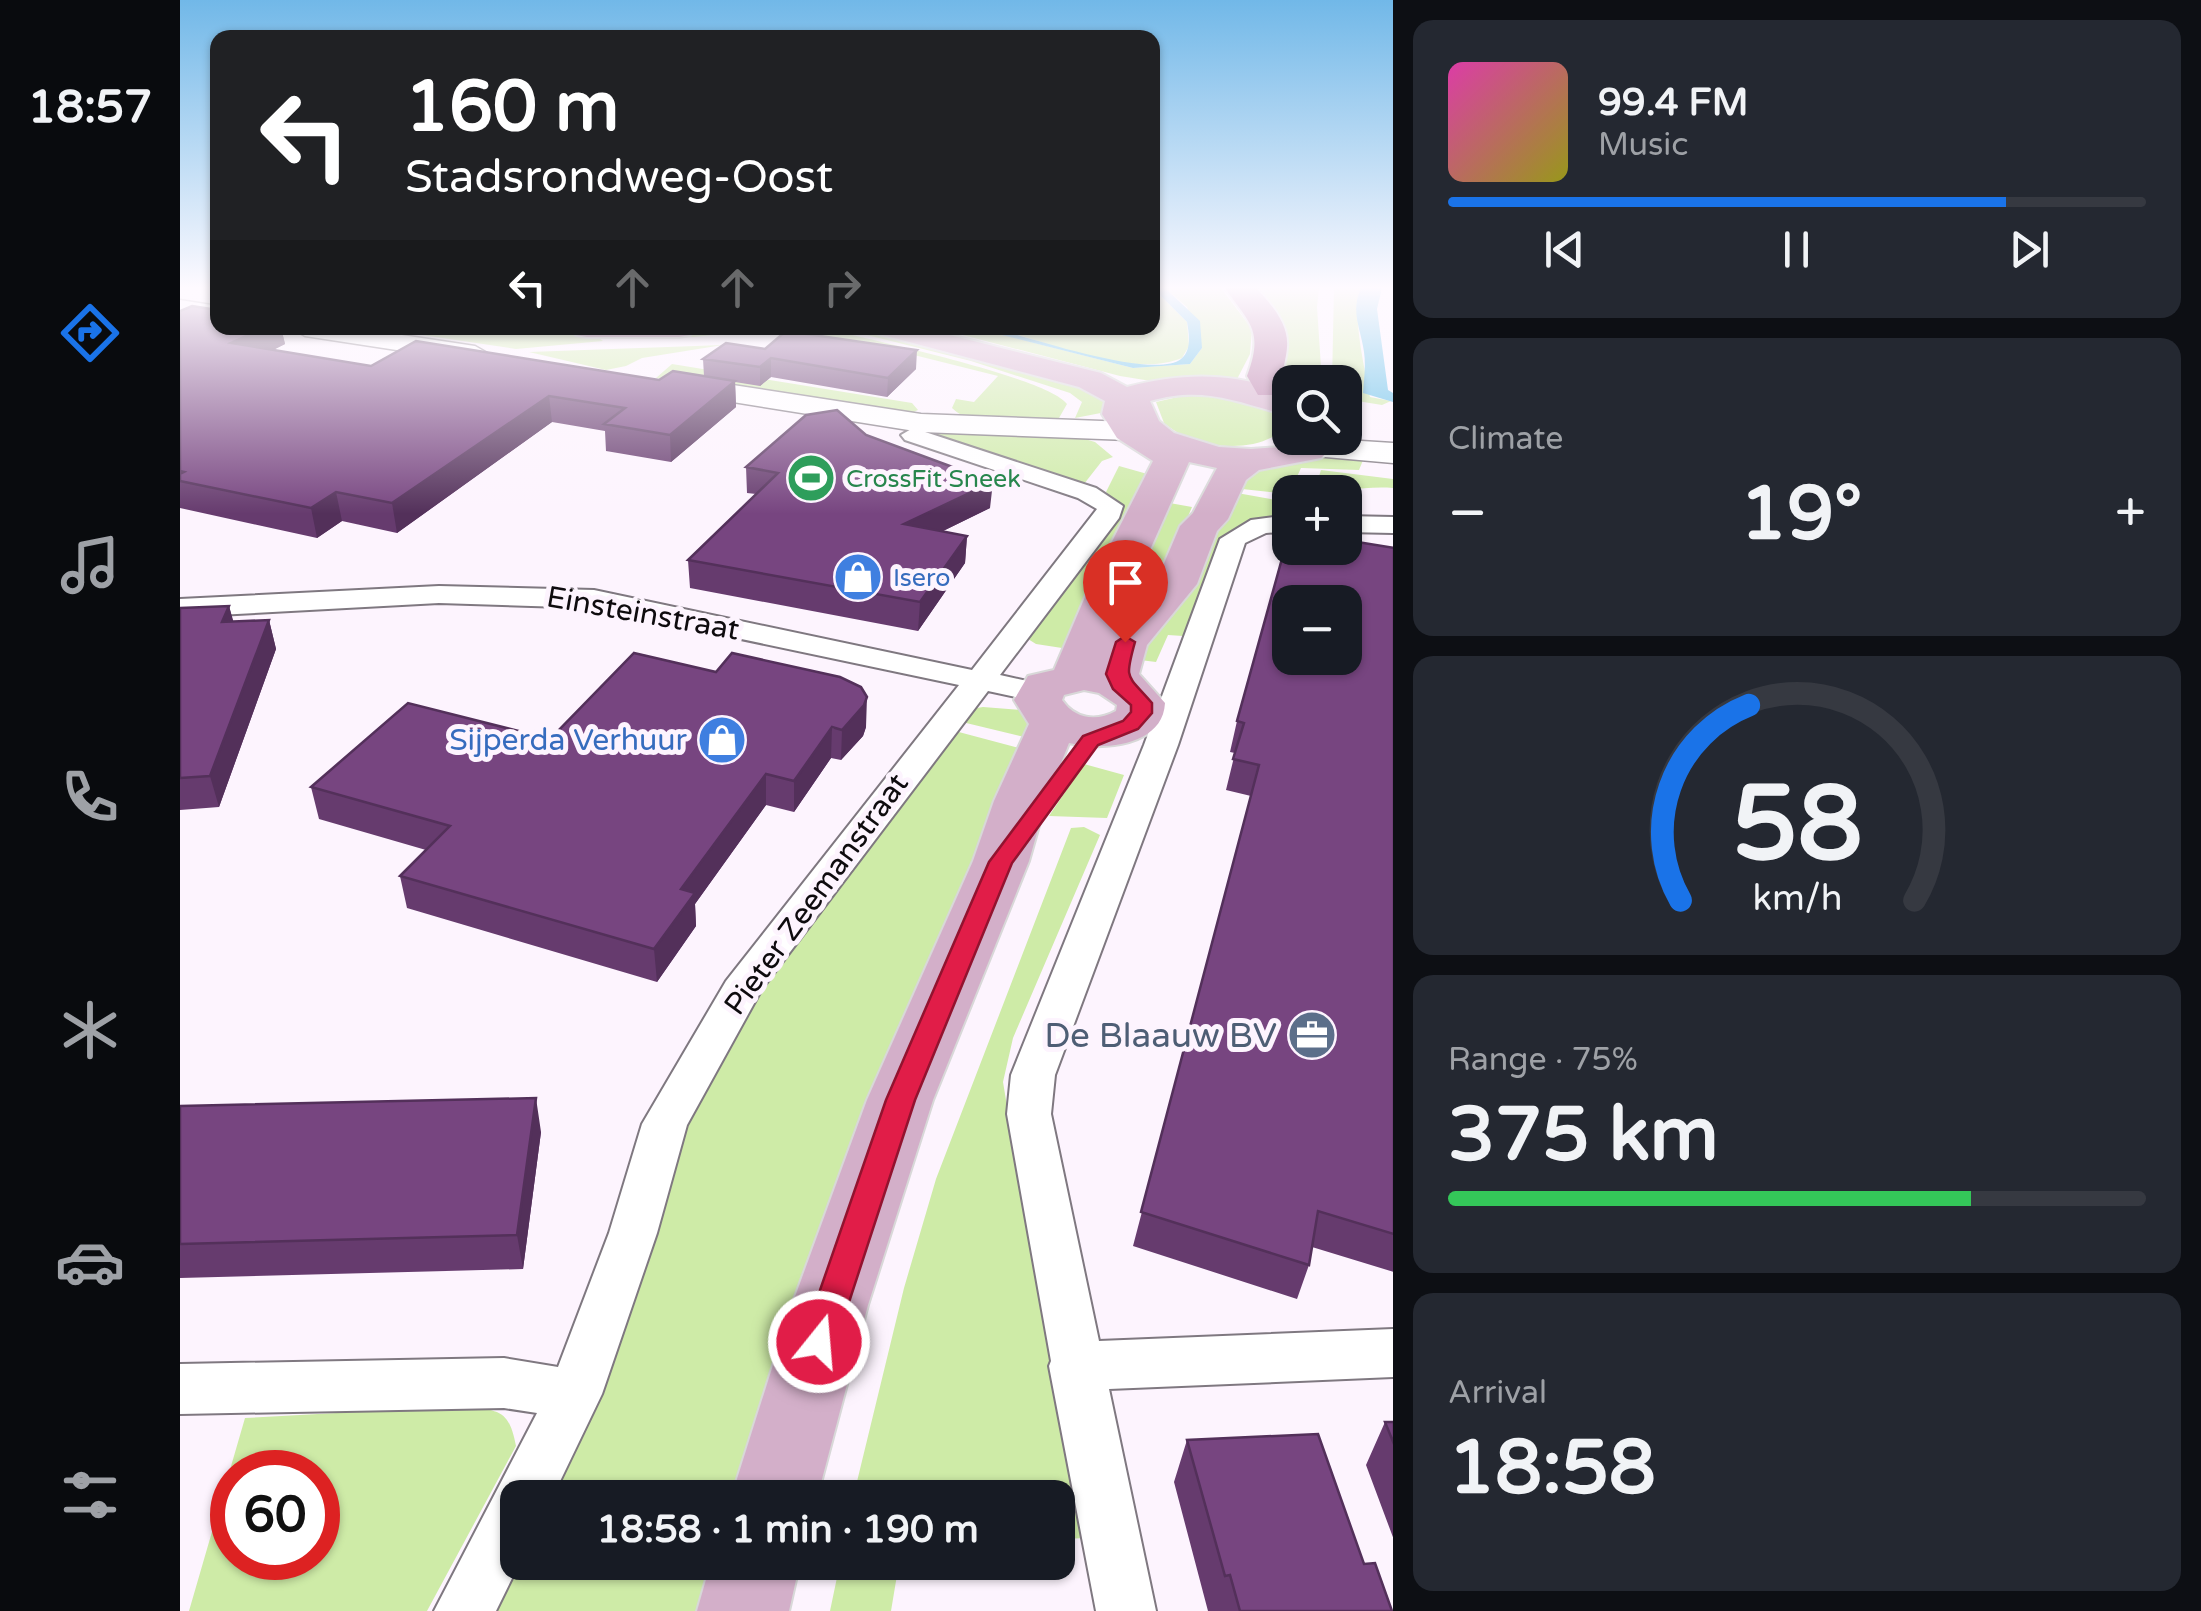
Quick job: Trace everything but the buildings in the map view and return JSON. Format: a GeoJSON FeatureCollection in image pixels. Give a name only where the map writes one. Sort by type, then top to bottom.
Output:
{"type":"FeatureCollection","features":[{"type":"Feature","properties":{"kind":"main road"},"geometry":{"type":"LineString","coordinates":[[1029,363],[1075,378],[1134,422],[1178,446],[1236,460],[1286,455]]}},
{"type":"Feature","properties":{"kind":"main road"},"geometry":{"type":"LineString","coordinates":[[1063,363],[1160,388],[1272,388]]}},
{"type":"Feature","properties":{"kind":"main road"},"geometry":{"type":"LineString","coordinates":[[1134,422],[1160,388]]}},
{"type":"Feature","properties":{"kind":"main road"},"geometry":{"type":"LineString","coordinates":[[779,1480],[830,1305],[932,1017],[1001,862],[1090,740],[1079,701],[1112,583],[1172,460],[1134,422]]}},
{"type":"Feature","properties":{"kind":"main road"},"geometry":{"type":"LineString","coordinates":[[1079,701],[1116,674],[1125,642],[1134,627],[1176,584],[1217,532],[1209,519],[1236,460]]}},
{"type":"Feature","properties":{"kind":"main road"},"geometry":{"type":"LineString","coordinates":[[743,1611],[751,1580]]}},
{"type":"Feature","properties":{"kind":"street"},"geometry":{"type":"LineString","coordinates":[[648,381],[922,423],[1007,427],[1134,422]]}},
{"type":"Feature","properties":{"kind":"street","name":"Pieter Zeemanstraat"},"geometry":{"type":"LineString","coordinates":[[531,1480],[575,1394],[633,1233],[665,1124],[708,1044],[746,981],[1110,514],[1110,506],[1104,500],[913,435]]}},
{"type":"Feature","properties":{"kind":"street"},"geometry":{"type":"LineString","coordinates":[[1362,435],[1393,435]]}},
{"type":"Feature","properties":{"kind":"street"},"geometry":{"type":"LineString","coordinates":[[1362,445],[1393,454]]}},
{"type":"Feature","properties":{"kind":"street"},"geometry":{"type":"LineString","coordinates":[[1362,524],[1393,524]]}},
{"type":"Feature","properties":{"kind":"street"},"geometry":{"type":"LineString","coordinates":[[1126,1611],[1075,1366],[1029,1114],[1033,1076],[1161,745],[1217,532],[1272,525]]}},
{"type":"Feature","properties":{"kind":"street","name":"Einsteinstraat"},"geometry":{"type":"LineString","coordinates":[[180,608],[494,594],[557,595],[594,599],[1079,701]]}},
{"type":"Feature","properties":{"kind":"street"},"geometry":{"type":"LineString","coordinates":[[1075,1366],[1393,1353]]}},
{"type":"Feature","properties":{"kind":"street"},"geometry":{"type":"LineString","coordinates":[[180,1389],[504,1383],[575,1394]]}},
{"type":"Feature","properties":{"kind":"street"},"geometry":{"type":"LineString","coordinates":[[464,1611],[500,1541]]}},
{"type":"Feature","properties":{"kind":"green space"},"geometry":{"type":"Polygon","coordinates":[[[577,363],[632,363],[606,370],[577,363]]]}},
{"type":"Feature","properties":{"kind":"green space"},"geometry":{"type":"Polygon","coordinates":[[[947,363],[965,363],[1027,382],[1067,404],[1059,418],[1003,422],[974,420],[952,408],[956,399],[974,402],[998,376],[947,363]]]}},
{"type":"Feature","properties":{"kind":"green space"},"geometry":{"type":"Polygon","coordinates":[[[978,363],[1017,363],[1104,400],[1106,412],[1075,418],[1082,402],[1070,393],[978,363]]]}},
{"type":"Feature","properties":{"kind":"green space"},"geometry":{"type":"Polygon","coordinates":[[[1071,363],[1114,363],[1133,368],[1245,363],[1234,385],[1120,376],[1071,363]]]}},
{"type":"Feature","properties":{"kind":"green space"},"geometry":{"type":"Polygon","coordinates":[[[1272,363],[1321,363],[1321,365],[1272,363]]]}},
{"type":"Feature","properties":{"kind":"green space"},"geometry":{"type":"Polygon","coordinates":[[[1332,363],[1363,363],[1370,397],[1391,401],[1382,405],[1362,402],[1362,365],[1332,363]]]}},
{"type":"Feature","properties":{"kind":"green space"},"geometry":{"type":"Polygon","coordinates":[[[672,364],[912,403],[918,410],[905,416],[656,378],[672,364]]]}},
{"type":"Feature","properties":{"kind":"green space"},"geometry":{"type":"Polygon","coordinates":[[[1191,394],[1255,404],[1272,412],[1272,437],[1239,446],[1206,443],[1164,423],[1156,402],[1191,394]]]}},
{"type":"Feature","properties":{"kind":"green space"},"geometry":{"type":"Polygon","coordinates":[[[908,427],[1078,437],[1095,442],[1113,457],[1102,461],[1084,484],[908,427]]]}},
{"type":"Feature","properties":{"kind":"green space"},"geometry":{"type":"Polygon","coordinates":[[[1366,453],[1359,470],[1301,468],[1298,475],[1272,475],[1272,492],[1233,488],[1240,473],[1313,455],[1366,453]]]}},
{"type":"Feature","properties":{"kind":"green space"},"geometry":{"type":"Polygon","coordinates":[[[1119,466],[1158,477],[1075,650],[1036,644],[1028,639],[1119,505],[1106,492],[1119,466]]]}},
{"type":"Feature","properties":{"kind":"green space"},"geometry":{"type":"Polygon","coordinates":[[[1321,470],[1361,475],[1319,475],[1321,470]]]}},
{"type":"Feature","properties":{"kind":"green space"},"geometry":{"type":"Polygon","coordinates":[[[1362,475],[1393,479],[1393,488],[1362,489],[1362,475]]]}},
{"type":"Feature","properties":{"kind":"green space"},"geometry":{"type":"Polygon","coordinates":[[[1226,491],[1272,499],[1272,518],[1225,535],[1183,636],[1168,635],[1156,662],[1132,659],[1226,491]]]}},
{"type":"Feature","properties":{"kind":"green space"},"geometry":{"type":"Polygon","coordinates":[[[1164,502],[1192,507],[1158,588],[1118,632],[1111,616],[1164,502]]]}},
{"type":"Feature","properties":{"kind":"green space"},"geometry":{"type":"Polygon","coordinates":[[[971,709],[1022,710],[1033,722],[1032,739],[962,722],[971,709]]]}},
{"type":"Feature","properties":{"kind":"green space"},"geometry":{"type":"Polygon","coordinates":[[[955,731],[1027,750],[915,995],[738,1480],[554,1480],[690,1110],[770,979],[955,731]]]}},
{"type":"Feature","properties":{"kind":"green space"},"geometry":{"type":"Polygon","coordinates":[[[1084,764],[1124,775],[1107,818],[1049,816],[1084,764]]]}},
{"type":"Feature","properties":{"kind":"green space"},"geometry":{"type":"Polygon","coordinates":[[[1084,827],[1100,835],[1013,1038],[1003,1082],[1033,1263],[1089,1538],[1075,1538],[1075,1480],[857,1480],[904,1288],[936,1179],[1071,828],[1084,827]]]}},
{"type":"Feature","properties":{"kind":"green space"},"geometry":{"type":"Polygon","coordinates":[[[465,1406],[501,1414],[510,1425],[516,1446],[427,1611],[189,1611],[210,1539],[210,1580],[340,1580],[340,1450],[236,1450],[245,1418],[465,1406]]]}},
{"type":"Feature","properties":{"kind":"green space"},"geometry":{"type":"Polygon","coordinates":[[[507,1580],[708,1580],[700,1611],[489,1611],[507,1580]]]}},
{"type":"Feature","properties":{"kind":"green space"},"geometry":{"type":"Polygon","coordinates":[[[836,1580],[896,1580],[891,1611],[830,1611],[836,1580]]]}},
{"type":"Feature","properties":{"kind":"water"},"geometry":{"type":"Polygon","coordinates":[[[1114,363],[1139,363],[1191,363],[1133,368],[1114,363]]]}},
{"type":"Feature","properties":{"kind":"water"},"geometry":{"type":"Polygon","coordinates":[[[1365,363],[1384,363],[1393,402],[1363,393],[1365,363]]]}},
{"type":"Feature","properties":{"kind":"place","name":"CrossFit Sneek"},"geometry":{"type":"Point","coordinates":[811,478]}},
{"type":"Feature","properties":{"kind":"place","name":"Isero"},"geometry":{"type":"Point","coordinates":[858,577]}},
{"type":"Feature","properties":{"kind":"place","name":"Sijperda Verhuur"},"geometry":{"type":"Point","coordinates":[722,740]}},
{"type":"Feature","properties":{"kind":"place","name":"De Blaauw BV"},"geometry":{"type":"Point","coordinates":[1312,1035]}},
{"type":"Feature","properties":{"kind":"route"},"geometry":{"type":"LineString","coordinates":[[819,1342],[900,1100],[1001,862],[1090,740],[1131,725],[1142,713],[1141,703],[1120,684],[1116,674],[1125,642]]}}]}
